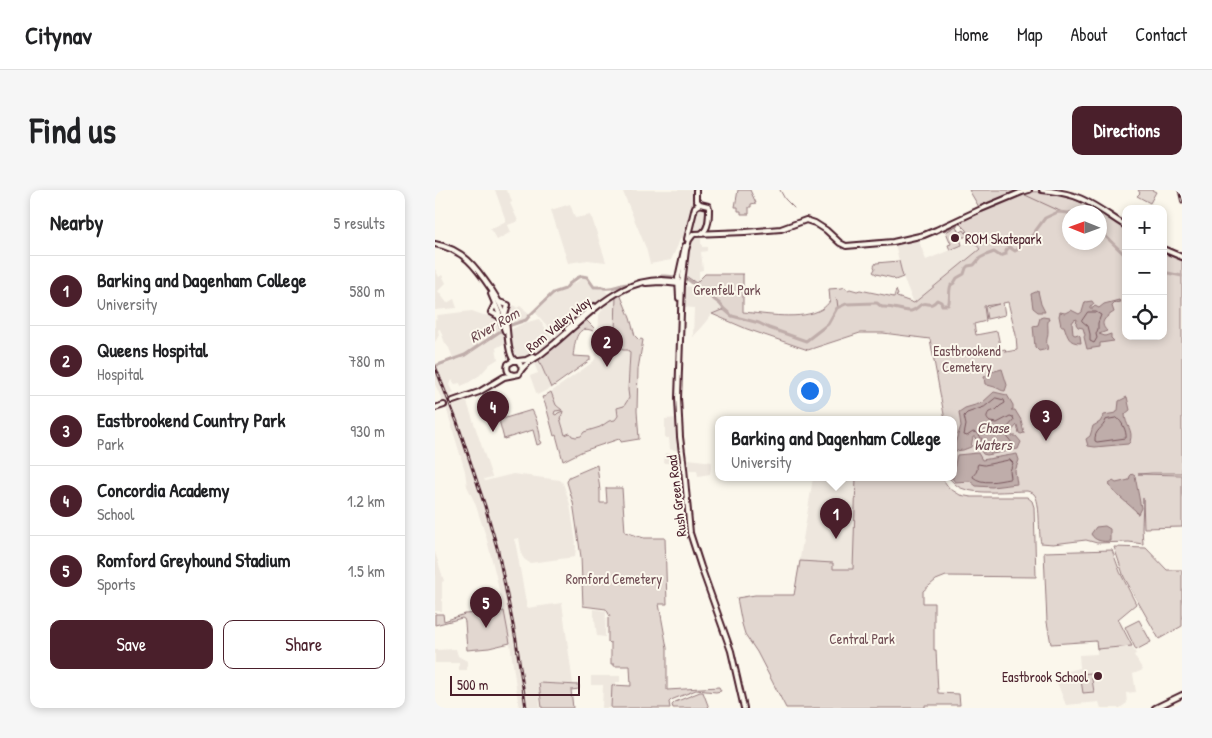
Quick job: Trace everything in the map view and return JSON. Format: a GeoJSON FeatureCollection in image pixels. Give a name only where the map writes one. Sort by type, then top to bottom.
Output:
{"type":"FeatureCollection","features":[{"type":"Feature","properties":{"kind":"main road"},"geometry":{"type":"LineString","coordinates":[[678,282],[689,240],[693,235],[706,230],[707,226],[709,208],[696,200],[696,190]]}},
{"type":"Feature","properties":{"kind":"main road"},"geometry":{"type":"LineString","coordinates":[[678,282],[683,254],[691,227],[696,190]]}},
{"type":"Feature","properties":{"kind":"main road"},"geometry":{"type":"LineString","coordinates":[[691,227],[694,232],[700,233],[737,233],[781,229],[806,220],[827,230],[844,246],[852,247],[893,242],[924,235],[1029,190]]}},
{"type":"Feature","properties":{"kind":"main road"},"geometry":{"type":"LineString","coordinates":[[1042,190],[1074,196],[1091,204],[1122,223]]}},
{"type":"Feature","properties":{"kind":"main road"},"geometry":{"type":"LineString","coordinates":[[692,220],[695,207],[700,204]]}},
{"type":"Feature","properties":{"kind":"main road"},"geometry":{"type":"LineString","coordinates":[[707,226],[714,233]]}},
{"type":"Feature","properties":{"kind":"main road"},"geometry":{"type":"LineString","coordinates":[[435,246],[460,256],[469,264],[490,292],[497,302],[503,317],[506,327],[511,356],[520,364],[522,369],[519,374],[504,377],[479,392],[453,401],[482,388],[502,375],[507,369],[509,358],[506,327]]}},
{"type":"Feature","properties":{"kind":"main road"},"geometry":{"type":"LineString","coordinates":[[1167,250],[1182,257]]}},
{"type":"Feature","properties":{"kind":"main road","name":"Rom Valley Way"},"geometry":{"type":"LineString","coordinates":[[517,361],[526,360],[536,354],[600,302],[622,290],[658,280],[678,282]]}},
{"type":"Feature","properties":{"kind":"main road","name":"Rush Green Road"},"geometry":{"type":"LineString","coordinates":[[678,282],[673,285],[679,294]]}},
{"type":"Feature","properties":{"kind":"main road","name":"Rush Green Road"},"geometry":{"type":"LineString","coordinates":[[678,282],[681,303]]}},
{"type":"Feature","properties":{"kind":"main road","name":"Rush Green Road"},"geometry":{"type":"LineString","coordinates":[[678,282],[681,303],[678,403],[690,533],[731,651],[744,708]]}},
{"type":"Feature","properties":{"kind":"main road","name":"Rom Valley Way"},"geometry":{"type":"LineString","coordinates":[[522,369],[525,364],[548,348],[609,298]]}},
{"type":"Feature","properties":{"kind":"main road"},"geometry":{"type":"LineString","coordinates":[[497,302],[491,312],[503,317]]}},
{"type":"Feature","properties":{"kind":"main road"},"geometry":{"type":"LineString","coordinates":[[497,302],[508,305],[503,317]]}},
{"type":"Feature","properties":{"kind":"main road"},"geometry":{"type":"LineString","coordinates":[[509,363],[517,361]]}},
{"type":"Feature","properties":{"kind":"main road"},"geometry":{"type":"LineString","coordinates":[[507,369],[514,376]]}},
{"type":"Feature","properties":{"kind":"main road"},"geometry":{"type":"LineString","coordinates":[[435,407],[444,404]]}},
{"type":"Feature","properties":{"kind":"main road"},"geometry":{"type":"LineString","coordinates":[[1155,708],[1182,695]]}},
{"type":"Feature","properties":{"kind":"shaded area"},"geometry":{"type":"Polygon","coordinates":[[[495,190],[506,190],[509,193],[512,202],[510,203],[518,221],[508,225],[511,232],[497,240],[490,229],[506,221],[495,190]]]}},
{"type":"Feature","properties":{"kind":"shaded area"},"geometry":{"type":"Polygon","coordinates":[[[630,190],[694,190],[693,202],[698,207],[707,209],[701,244],[702,247],[707,247],[707,251],[701,252],[703,270],[699,271],[699,280],[696,283],[683,274],[689,240],[680,238],[671,260],[650,264],[646,248],[623,192],[630,190]]]}},
{"type":"Feature","properties":{"kind":"shaded area"},"geometry":{"type":"Polygon","coordinates":[[[570,204],[575,218],[591,215],[606,262],[588,260],[568,263],[551,210],[570,204]]]}},
{"type":"Feature","properties":{"kind":"shaded area"},"geometry":{"type":"Polygon","coordinates":[[[923,237],[924,240],[919,241],[926,260],[974,240],[980,250],[914,303],[903,277],[895,244],[923,237]]]}},
{"type":"Feature","properties":{"kind":"shaded area"},"geometry":{"type":"Polygon","coordinates":[[[435,269],[439,277],[442,275],[446,283],[438,291],[447,303],[454,299],[457,308],[435,310],[435,269]]]}},
{"type":"Feature","properties":{"kind":"shaded area"},"geometry":{"type":"Polygon","coordinates":[[[585,276],[595,289],[602,286],[609,295],[556,336],[535,312],[554,293],[567,290],[572,282],[575,283],[585,276]]]}},
{"type":"Feature","properties":{"kind":"shaded area"},"geometry":{"type":"Polygon","coordinates":[[[684,286],[695,287],[724,309],[712,314],[693,337],[694,308],[684,307],[684,286]]]}},
{"type":"Feature","properties":{"kind":"shaded area"},"geometry":{"type":"Polygon","coordinates":[[[616,296],[613,339],[630,353],[629,398],[624,407],[619,407],[617,410],[618,416],[615,420],[584,432],[578,437],[565,435],[558,413],[556,415],[554,413],[560,407],[556,405],[551,392],[593,362],[598,340],[599,315],[605,305],[616,296]]]}},
{"type":"Feature","properties":{"kind":"shaded area"},"geometry":{"type":"Polygon","coordinates":[[[514,305],[517,308],[520,306],[530,314],[526,319],[508,325],[507,313],[514,305]]]}},
{"type":"Feature","properties":{"kind":"shaded area"},"geometry":{"type":"Polygon","coordinates":[[[472,311],[499,318],[505,343],[496,348],[498,359],[490,364],[480,375],[461,386],[460,383],[455,384],[452,380],[450,385],[454,393],[451,394],[452,398],[443,402],[435,384],[435,362],[438,367],[452,362],[453,358],[440,329],[438,330],[439,335],[435,342],[435,320],[438,315],[472,311]]]}},
{"type":"Feature","properties":{"kind":"shaded area"},"geometry":{"type":"Polygon","coordinates":[[[539,319],[553,340],[525,359],[518,357],[513,350],[510,330],[524,323],[539,319]]]}},
{"type":"Feature","properties":{"kind":"shaded area"},"geometry":{"type":"Polygon","coordinates":[[[538,358],[551,388],[537,395],[530,376],[538,373],[533,361],[538,358]]]}},
{"type":"Feature","properties":{"kind":"shaded area"},"geometry":{"type":"Polygon","coordinates":[[[466,399],[492,477],[484,479],[485,481],[513,474],[560,480],[563,483],[570,504],[576,543],[574,545],[576,545],[575,557],[530,563],[522,556],[519,538],[514,539],[527,608],[562,603],[573,684],[539,683],[540,708],[519,708],[510,643],[496,576],[486,536],[467,486],[465,471],[446,407],[466,399]]]}},
{"type":"Feature","properties":{"kind":"shaded area"},"geometry":{"type":"Polygon","coordinates":[[[677,418],[679,448],[672,450],[670,449],[669,438],[665,438],[665,419],[677,418]]]}},
{"type":"Feature","properties":{"kind":"shaded area"},"geometry":{"type":"Polygon","coordinates":[[[665,453],[680,457],[682,473],[674,475],[674,463],[664,463],[665,453]]]}},
{"type":"Feature","properties":{"kind":"shaded area"},"geometry":{"type":"Polygon","coordinates":[[[689,459],[712,462],[710,474],[698,476],[697,470],[687,470],[686,462],[689,459]]]}},
{"type":"Feature","properties":{"kind":"shaded area"},"geometry":{"type":"Polygon","coordinates":[[[813,481],[865,481],[868,594],[794,595],[813,481]]]}},
{"type":"Feature","properties":{"kind":"shaded area"},"geometry":{"type":"Polygon","coordinates":[[[435,552],[444,581],[442,582],[442,611],[435,611],[435,552]]]}},
{"type":"Feature","properties":{"kind":"shaded area"},"geometry":{"type":"Polygon","coordinates":[[[594,609],[606,611],[605,637],[597,636],[594,609]]]}},
{"type":"Feature","properties":{"kind":"shaded area","name":"Eastbrook School"},"geometry":{"type":"Polygon","coordinates":[[[1132,646],[1136,654],[1134,655],[1143,670],[1133,674],[1136,692],[1126,693],[1127,703],[1120,708],[1101,708],[1099,702],[1066,705],[1056,680],[1062,678],[1061,673],[1080,668],[1079,655],[1097,654],[1097,649],[1132,646]]]}},
{"type":"Feature","properties":{"kind":"shaded area"},"geometry":{"type":"Polygon","coordinates":[[[456,649],[458,656],[467,661],[467,670],[459,670],[459,663],[435,663],[435,650],[456,649]]]}},
{"type":"Feature","properties":{"kind":"shaded area"},"geometry":{"type":"Polygon","coordinates":[[[591,676],[620,676],[620,682],[612,685],[611,708],[602,708],[603,685],[591,685],[591,676]]]}},
{"type":"Feature","properties":{"kind":"green space"},"geometry":{"type":"Polygon","coordinates":[[[738,190],[750,190],[756,203],[751,204],[751,207],[749,207],[749,214],[741,214],[741,211],[738,211],[738,207],[735,207],[738,190]]]}},
{"type":"Feature","properties":{"kind":"green space"},"geometry":{"type":"Polygon","coordinates":[[[969,190],[1018,190],[979,207],[969,190]]]}},
{"type":"Feature","properties":{"kind":"green space"},"geometry":{"type":"Polygon","coordinates":[[[1138,190],[1152,190],[1156,192],[1150,203],[1137,196],[1140,193],[1138,190]]]}},
{"type":"Feature","properties":{"kind":"green space"},"geometry":{"type":"Polygon","coordinates":[[[1029,192],[1038,192],[1056,194],[1085,205],[1062,205],[1062,250],[1107,250],[1107,217],[1122,227],[1122,340],[1167,340],[1167,252],[1182,259],[1182,473],[1138,474],[1182,475],[1182,527],[1144,528],[1143,498],[1143,544],[1129,542],[1097,543],[1086,540],[1053,544],[1041,543],[1038,503],[1033,493],[1027,491],[993,492],[967,490],[952,481],[957,481],[957,416],[944,416],[930,339],[883,333],[860,333],[808,350],[747,329],[712,314],[724,309],[685,277],[696,283],[705,274],[743,274],[743,312],[783,316],[814,313],[830,301],[829,289],[844,287],[848,290],[860,290],[894,297],[896,290],[897,297],[914,303],[980,249],[971,241],[966,230],[960,224],[944,231],[944,228],[960,221],[963,222],[962,219],[1029,192]],[[1008,302],[1003,303],[1005,315],[987,319],[985,308],[999,304],[984,306],[986,321],[974,324],[976,335],[997,331],[1001,350],[1005,349],[1006,352],[1017,350],[1016,335],[1008,302]]]}},
{"type":"Feature","properties":{"kind":"green space","name":"ROM Skatepark"},"geometry":{"type":"Polygon","coordinates":[[[956,226],[959,233],[964,230],[967,235],[960,238],[962,245],[950,250],[948,245],[951,244],[946,232],[956,226]]]}},
{"type":"Feature","properties":{"kind":"green space"},"geometry":{"type":"Polygon","coordinates":[[[899,261],[903,277],[895,280],[873,272],[876,263],[899,261]]]}},
{"type":"Feature","properties":{"kind":"green space"},"geometry":{"type":"Polygon","coordinates":[[[620,294],[635,336],[639,340],[643,340],[638,369],[637,411],[639,439],[621,442],[619,439],[583,451],[563,461],[542,397],[551,392],[556,405],[562,410],[555,411],[554,414],[556,415],[563,411],[560,418],[565,435],[570,433],[576,437],[615,420],[618,416],[617,408],[624,406],[629,398],[630,353],[628,350],[615,346],[613,339],[616,296],[620,294]]]}},
{"type":"Feature","properties":{"kind":"green space"},"geometry":{"type":"Polygon","coordinates":[[[585,319],[595,329],[593,331],[587,329],[579,332],[575,341],[573,356],[590,357],[590,360],[551,388],[538,358],[585,319]]]}},
{"type":"Feature","properties":{"kind":"green space"},"geometry":{"type":"Polygon","coordinates":[[[532,410],[542,443],[537,445],[533,430],[504,439],[499,420],[532,410]]]}},
{"type":"Feature","properties":{"kind":"green space","name":"Romford Cemetery"},"geometry":{"type":"Polygon","coordinates":[[[597,465],[600,503],[607,503],[606,488],[622,488],[625,532],[644,538],[665,538],[667,604],[659,604],[667,648],[667,690],[719,687],[721,691],[696,690],[671,700],[669,702],[670,708],[611,708],[612,685],[631,686],[630,666],[614,666],[614,664],[611,664],[611,643],[608,642],[608,618],[610,616],[606,609],[583,606],[581,557],[573,502],[567,482],[569,477],[597,465]]]}},
{"type":"Feature","properties":{"kind":"green space","name":"Central Park"},"geometry":{"type":"Polygon","coordinates":[[[856,481],[944,481],[949,488],[960,495],[971,497],[1027,497],[1032,501],[1034,507],[1036,577],[946,576],[936,580],[923,591],[923,603],[934,603],[934,650],[936,650],[938,693],[959,694],[960,705],[925,705],[925,708],[786,708],[757,652],[745,634],[737,598],[755,595],[794,595],[800,561],[833,563],[833,569],[853,569],[856,481]]]}},
{"type":"Feature","properties":{"kind":"green space"},"geometry":{"type":"Polygon","coordinates":[[[1114,547],[1146,548],[1167,570],[1182,570],[1182,626],[1159,639],[1124,577],[1114,547]]]}},
{"type":"Feature","properties":{"kind":"green space"},"geometry":{"type":"Polygon","coordinates":[[[1112,550],[1120,572],[1136,604],[1118,619],[1132,646],[1097,649],[1096,641],[1051,644],[1047,622],[1044,552],[1112,550]]]}},
{"type":"Feature","properties":{"kind":"green space"},"geometry":{"type":"Polygon","coordinates":[[[504,611],[510,643],[489,648],[467,650],[465,622],[462,618],[435,625],[435,614],[443,614],[444,621],[465,614],[504,611]]]}},
{"type":"Feature","properties":{"kind":"green space"},"geometry":{"type":"Polygon","coordinates":[[[1139,620],[1151,642],[1136,650],[1125,627],[1139,620]]]}},
{"type":"Feature","properties":{"kind":"green space"},"geometry":{"type":"Polygon","coordinates":[[[1091,673],[1094,692],[1083,693],[1080,674],[1091,673]]]}},
{"type":"Feature","properties":{"kind":"green space"},"geometry":{"type":"Polygon","coordinates":[[[539,683],[579,685],[579,689],[571,690],[573,708],[542,708],[539,683]]]}},
{"type":"Feature","properties":{"kind":"green space"},"geometry":{"type":"Polygon","coordinates":[[[703,692],[709,708],[673,708],[672,705],[675,702],[703,692]]]}},
{"type":"Feature","properties":{"kind":"water"},"geometry":{"type":"Polygon","coordinates":[[[1038,291],[1045,312],[1038,312],[1033,308],[1031,294],[1038,291]]]}},
{"type":"Feature","properties":{"kind":"water"},"geometry":{"type":"Polygon","coordinates":[[[1119,300],[1121,302],[1115,303],[1112,306],[1114,312],[1103,322],[1104,328],[1107,331],[1099,334],[1105,336],[1111,334],[1111,338],[1114,341],[1100,343],[1100,347],[1087,349],[1083,328],[1078,327],[1076,324],[1077,319],[1072,323],[1073,334],[1080,336],[1081,343],[1071,341],[1064,326],[1061,326],[1060,312],[1065,313],[1071,310],[1079,314],[1082,312],[1085,302],[1092,301],[1094,304],[1090,308],[1095,306],[1099,308],[1104,304],[1119,300]]]}},
{"type":"Feature","properties":{"kind":"water"},"geometry":{"type":"Polygon","coordinates":[[[1040,318],[1049,318],[1048,349],[1039,351],[1035,347],[1033,326],[1038,325],[1040,318]]]}},
{"type":"Feature","properties":{"kind":"water"},"geometry":{"type":"Polygon","coordinates":[[[1002,369],[1007,385],[1005,391],[985,384],[984,377],[991,372],[1002,369]]]}},
{"type":"Feature","properties":{"kind":"water","name":"Chase Waters"},"geometry":{"type":"Polygon","coordinates":[[[994,392],[1007,395],[1013,405],[1011,410],[1015,410],[1021,420],[1024,433],[1019,433],[1017,425],[1010,433],[1021,442],[1018,449],[987,455],[983,454],[978,447],[975,437],[973,437],[971,447],[957,451],[957,437],[961,426],[959,412],[965,408],[982,403],[994,392]]]}},
{"type":"Feature","properties":{"kind":"water"},"geometry":{"type":"Polygon","coordinates":[[[1127,397],[1130,410],[1125,414],[1131,434],[1130,442],[1128,444],[1088,446],[1086,439],[1090,436],[1093,426],[1100,422],[1104,415],[1116,413],[1119,401],[1127,397]]]}},
{"type":"Feature","properties":{"kind":"water"},"geometry":{"type":"Polygon","coordinates":[[[978,453],[982,460],[1017,454],[1019,460],[1015,471],[1017,484],[992,487],[976,486],[970,481],[955,482],[957,481],[957,455],[978,453]]]}},
{"type":"Feature","properties":{"kind":"water"},"geometry":{"type":"Polygon","coordinates":[[[1132,474],[1135,476],[1141,508],[1138,514],[1113,491],[1109,484],[1113,481],[1116,483],[1129,480],[1132,474]]]}},
{"type":"Feature","properties":{"kind":"water"},"geometry":{"type":"Polygon","coordinates":[[[1105,526],[1110,529],[1110,541],[1099,541],[1091,534],[1096,527],[1105,526]]]}},
{"type":"Feature","properties":{"kind":"waterway"},"geometry":{"type":"LineString","coordinates":[[780,190],[785,199],[794,208]]}},
{"type":"Feature","properties":{"kind":"waterway"},"geometry":{"type":"LineString","coordinates":[[1023,194],[1062,212]]}},
{"type":"Feature","properties":{"kind":"waterway"},"geometry":{"type":"LineString","coordinates":[[686,278],[720,304],[732,316],[759,323],[806,341],[828,324],[837,308],[846,304],[877,303],[882,307],[911,311],[922,304],[931,304],[937,300],[942,305],[948,305],[951,285],[964,274],[968,266],[974,265],[980,258],[994,252],[1000,256],[1006,254],[1009,247],[1015,251],[1017,250],[1024,238],[1031,237],[1045,218],[1058,212],[1062,212]]}},
{"type":"Feature","properties":{"kind":"waterway"},"geometry":{"type":"LineString","coordinates":[[1107,238],[1122,252]]}},
{"type":"Feature","properties":{"kind":"waterway"},"geometry":{"type":"LineString","coordinates":[[1167,273],[1182,276]]}},
{"type":"Feature","properties":{"kind":"waterway","name":"River Rom"},"geometry":{"type":"LineString","coordinates":[[661,276],[676,277]]}},
{"type":"Feature","properties":{"kind":"waterway","name":"River Rom"},"geometry":{"type":"LineString","coordinates":[[438,365],[465,355],[508,326],[526,320],[553,293],[565,289],[577,278],[587,277],[594,287],[603,287]]}},
{"type":"Feature","properties":{"kind":"waterway","name":"River Rom"},"geometry":{"type":"LineString","coordinates":[[604,288],[628,284]]}},
{"type":"Feature","properties":{"kind":"waterway"},"geometry":{"type":"LineString","coordinates":[[836,299],[838,308]]}},
{"type":"Feature","properties":{"kind":"tunnel"},"geometry":{"type":"LineString","coordinates":[[444,405],[453,401]]}},
{"type":"Feature","properties":{"kind":"railway"},"geometry":{"type":"LineString","coordinates":[[1179,190],[1182,203]]}},
{"type":"Feature","properties":{"kind":"railway"},"geometry":{"type":"LineString","coordinates":[[435,366],[457,422],[498,551],[516,640],[526,708]]}},
{"type":"Feature","properties":{"kind":"place","name":"ROM Skatepark"},"geometry":{"type":"Point","coordinates":[955,238]}},
{"type":"Feature","properties":{"kind":"place","name":"Queens Hospital"},"geometry":{"type":"Point","coordinates":[607,367]}},
{"type":"Feature","properties":{"kind":"place","name":"Concordia Academy"},"geometry":{"type":"Point","coordinates":[493,432]}},
{"type":"Feature","properties":{"kind":"place","name":"Eastbrookend Country Park"},"geometry":{"type":"Point","coordinates":[1046,441]}},
{"type":"Feature","properties":{"kind":"place","name":"Barking and Dagenham College"},"geometry":{"type":"Point","coordinates":[836,539]}},
{"type":"Feature","properties":{"kind":"place","name":"Romford Greyhound Stadium"},"geometry":{"type":"Point","coordinates":[486,628]}},
{"type":"Feature","properties":{"kind":"place","name":"Eastbrook School"},"geometry":{"type":"Point","coordinates":[1098,676]}},
{"type":"Feature","properties":{"kind":"park label","name":"Grenfell Park"},"geometry":{"type":"Point","coordinates":[727,289]}},
{"type":"Feature","properties":{"kind":"park label","name":"Eastbrookend Cemetery"},"geometry":{"type":"Point","coordinates":[967,358]}}]}
